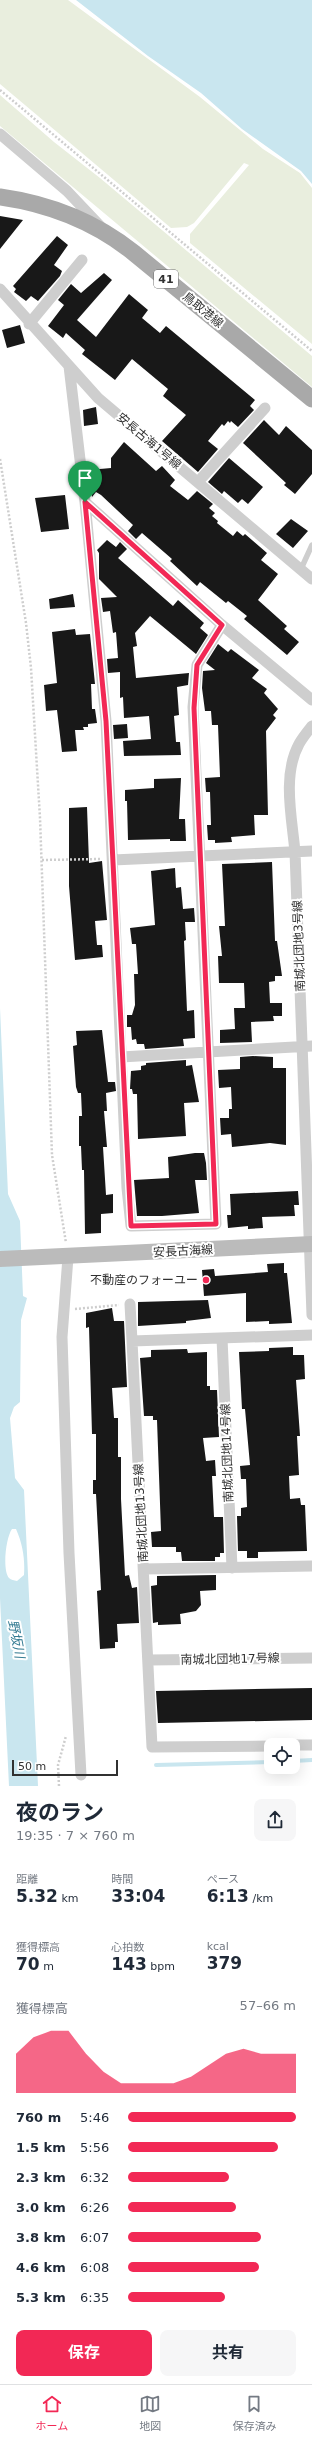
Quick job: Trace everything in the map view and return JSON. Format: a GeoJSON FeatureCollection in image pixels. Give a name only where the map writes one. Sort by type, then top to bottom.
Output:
{"type":"FeatureCollection","features":[{"type":"Feature","properties":{"kind":"main road","name":"鳥取港線"},"geometry":{"type":"LineString","coordinates":[[0,197],[50,207],[79,218],[107,233],[134,253],[312,399]]}},
{"type":"Feature","properties":{"kind":"street"},"geometry":{"type":"LineString","coordinates":[[0,134],[67,191],[107,233]]}},
{"type":"Feature","properties":{"kind":"street"},"geometry":{"type":"LineString","coordinates":[[29,324],[82,260]]}},
{"type":"Feature","properties":{"kind":"street","name":"安長古海1号線"},"geometry":{"type":"LineString","coordinates":[[0,290],[29,324],[98,398],[312,579]]}},
{"type":"Feature","properties":{"kind":"street"},"geometry":{"type":"LineString","coordinates":[[69,366],[85,502],[106,721],[121,1058],[131,1226],[216,1224],[210,1051],[194,708],[197,665],[222,625]]}},
{"type":"Feature","properties":{"kind":"street"},"geometry":{"type":"LineString","coordinates":[[198,482],[265,408]]}},
{"type":"Feature","properties":{"kind":"street"},"geometry":{"type":"LineString","coordinates":[[85,502],[222,625],[312,700]]}},
{"type":"Feature","properties":{"kind":"street","name":"南城北団地3号線"},"geometry":{"type":"LineString","coordinates":[[312,726],[299,744],[292,769],[290,792],[308,1046],[312,1315]]}},
{"type":"Feature","properties":{"kind":"street"},"geometry":{"type":"LineString","coordinates":[[112,859],[312,851]]}},
{"type":"Feature","properties":{"kind":"street"},"geometry":{"type":"LineString","coordinates":[[121,1058],[210,1051],[308,1046]]}},
{"type":"Feature","properties":{"kind":"street","name":"安長古海線"},"geometry":{"type":"LineString","coordinates":[[0,1259],[310,1244]]}},
{"type":"Feature","properties":{"kind":"street"},"geometry":{"type":"LineString","coordinates":[[61,1257],[63,1308],[62,1337],[70,1561],[81,1775]]}},
{"type":"Feature","properties":{"kind":"street","name":"南城北団地13号線"},"geometry":{"type":"LineString","coordinates":[[130,1304],[152,1747],[264,1746]]}},
{"type":"Feature","properties":{"kind":"street"},"geometry":{"type":"LineString","coordinates":[[132,1340],[312,1335]]}},
{"type":"Feature","properties":{"kind":"street","name":"南城北団地14号線"},"geometry":{"type":"LineString","coordinates":[[222,1338],[232,1568]]}},
{"type":"Feature","properties":{"kind":"street"},"geometry":{"type":"LineString","coordinates":[[144,1569],[312,1566]]}},
{"type":"Feature","properties":{"kind":"street","name":"南城北団地17号線"},"geometry":{"type":"LineString","coordinates":[[148,1660],[312,1658]]}},
{"type":"Feature","properties":{"kind":"street"},"geometry":{"type":"LineString","coordinates":[[300,1745],[312,1745]]}},
{"type":"Feature","properties":{"kind":"lane"},"geometry":{"type":"LineString","coordinates":[[301,569],[312,545]]}},
{"type":"Feature","properties":{"kind":"path"},"geometry":{"type":"LineString","coordinates":[[0,90],[312,351]]}},
{"type":"Feature","properties":{"kind":"path"},"geometry":{"type":"LineString","coordinates":[[0,459],[25,615],[31,668],[42,860],[52,1155],[61,1257]]}},
{"type":"Feature","properties":{"kind":"path"},"geometry":{"type":"LineString","coordinates":[[42,860],[112,859]]}},
{"type":"Feature","properties":{"kind":"path"},"geometry":{"type":"LineString","coordinates":[[63,1308],[82,1310],[130,1304]]}},
{"type":"Feature","properties":{"kind":"path"},"geometry":{"type":"LineString","coordinates":[[58,1786],[58,1765],[68,1728],[78,1709]]}},
{"type":"Feature","properties":{"kind":"green space"},"geometry":{"type":"Polygon","coordinates":[[[0,0],[68,0],[200,97],[263,149],[300,173],[312,188],[312,344],[190,243],[190,234],[249,165],[244,163],[194,223],[187,227],[171,228],[0,84],[0,0]]]}},
{"type":"Feature","properties":{"kind":"green space"},"geometry":{"type":"Polygon","coordinates":[[[0,95],[54,142],[100,178],[312,356],[312,387],[0,126],[0,95]]]}},
{"type":"Feature","properties":{"kind":"water"},"geometry":{"type":"Polygon","coordinates":[[[76,0],[312,0],[312,184],[301,171],[242,129],[201,93],[148,56],[76,0]]]}},
{"type":"Feature","properties":{"kind":"water","name":"野坂川"},"geometry":{"type":"Polygon","coordinates":[[[0,1008],[8,1194],[20,1221],[23,1296],[27,1298],[21,1320],[20,1402],[14,1407],[10,1418],[15,1478],[24,1490],[38,1786],[9,1786],[0,1598],[0,1008]],[[12,1529],[10,1533],[5,1561],[9,1578],[17,1581],[24,1575],[24,1563],[22,1546],[16,1529],[12,1529]]]}},
{"type":"Feature","properties":{"kind":"building"},"geometry":{"type":"Polygon","coordinates":[[[0,216],[23,220],[0,249],[0,216]]]}},
{"type":"Feature","properties":{"kind":"building"},"geometry":{"type":"Polygon","coordinates":[[[57,236],[68,245],[54,265],[62,271],[60,276],[38,301],[31,296],[26,301],[14,292],[16,289],[13,286],[57,236]]]}},
{"type":"Feature","properties":{"kind":"building"},"geometry":{"type":"Polygon","coordinates":[[[104,273],[112,280],[77,320],[96,337],[129,294],[148,310],[142,318],[160,333],[166,326],[255,400],[250,406],[254,410],[238,427],[231,421],[230,423],[228,421],[224,426],[222,424],[208,441],[218,449],[198,472],[162,441],[186,415],[163,396],[168,389],[132,359],[115,380],[82,354],[85,350],[66,333],[63,338],[48,326],[64,305],[58,300],[71,284],[81,293],[104,273]]]}},
{"type":"Feature","properties":{"kind":"building"},"geometry":{"type":"Polygon","coordinates":[[[20,325],[25,343],[7,348],[2,330],[20,325]]]}},
{"type":"Feature","properties":{"kind":"building"},"geometry":{"type":"Polygon","coordinates":[[[96,407],[98,424],[84,426],[83,410],[96,407]]]}},
{"type":"Feature","properties":{"kind":"building"},"geometry":{"type":"Polygon","coordinates":[[[264,420],[279,435],[286,426],[312,450],[312,474],[295,494],[284,485],[286,483],[243,443],[264,420]]]}},
{"type":"Feature","properties":{"kind":"building"},"geometry":{"type":"Polygon","coordinates":[[[124,442],[156,471],[162,466],[175,480],[170,486],[188,500],[197,491],[213,504],[209,508],[215,513],[212,516],[218,521],[217,523],[233,536],[237,531],[243,536],[245,534],[267,553],[261,560],[278,574],[258,600],[287,626],[284,629],[299,642],[287,655],[244,619],[247,616],[228,601],[226,603],[200,582],[197,586],[170,561],[172,559],[142,533],[136,539],[128,531],[133,525],[101,495],[96,492],[92,497],[89,470],[111,468],[111,458],[124,442]]]}},
{"type":"Feature","properties":{"kind":"building"},"geometry":{"type":"Polygon","coordinates":[[[229,458],[263,487],[248,504],[242,499],[238,503],[224,491],[222,494],[208,482],[229,458]]]}},
{"type":"Feature","properties":{"kind":"building"},"geometry":{"type":"Polygon","coordinates":[[[65,495],[69,529],[41,532],[35,498],[65,495]]]}},
{"type":"Feature","properties":{"kind":"building"},"geometry":{"type":"Polygon","coordinates":[[[291,519],[308,531],[293,548],[276,534],[291,519]]]}},
{"type":"Feature","properties":{"kind":"building"},"geometry":{"type":"Polygon","coordinates":[[[107,540],[116,547],[120,542],[127,549],[118,558],[173,606],[178,600],[204,623],[200,628],[208,635],[196,654],[150,616],[135,633],[137,646],[133,647],[136,678],[189,673],[188,685],[177,687],[179,715],[174,716],[176,742],[180,742],[181,755],[124,756],[123,741],[151,739],[149,716],[124,718],[123,697],[120,698],[120,672],[108,673],[107,659],[118,658],[116,632],[113,633],[110,611],[103,612],[101,598],[117,597],[99,579],[99,553],[97,550],[107,540]]]}},
{"type":"Feature","properties":{"kind":"building"},"geometry":{"type":"Polygon","coordinates":[[[73,594],[75,607],[50,609],[49,599],[73,594]]]}},
{"type":"Feature","properties":{"kind":"building"},"geometry":{"type":"Polygon","coordinates":[[[75,629],[76,635],[90,634],[95,684],[91,684],[92,709],[95,709],[97,723],[88,724],[88,727],[83,727],[84,730],[75,730],[77,751],[62,752],[57,710],[46,711],[44,685],[57,683],[52,632],[75,629]]]}},
{"type":"Feature","properties":{"kind":"building"},"geometry":{"type":"Polygon","coordinates":[[[218,644],[228,652],[231,649],[259,670],[252,678],[267,689],[264,693],[278,709],[273,715],[276,718],[266,731],[268,815],[254,815],[255,835],[231,837],[232,842],[215,843],[215,840],[208,840],[207,825],[211,825],[210,792],[206,792],[205,778],[220,777],[218,725],[212,725],[211,711],[205,711],[202,688],[203,671],[215,670],[206,663],[218,644]]]}},
{"type":"Feature","properties":{"kind":"building"},"geometry":{"type":"Polygon","coordinates":[[[127,724],[128,738],[114,739],[113,725],[127,724]]]}},
{"type":"Feature","properties":{"kind":"building"},"geometry":{"type":"Polygon","coordinates":[[[181,778],[179,819],[185,819],[186,841],[170,841],[170,839],[128,840],[127,801],[125,801],[125,790],[154,788],[154,779],[181,778]]]}},
{"type":"Feature","properties":{"kind":"building"},"geometry":{"type":"Polygon","coordinates":[[[87,807],[89,863],[102,861],[107,920],[95,921],[97,945],[102,945],[103,957],[75,960],[69,886],[69,808],[87,807]]]}},
{"type":"Feature","properties":{"kind":"building"},"geometry":{"type":"Polygon","coordinates":[[[272,862],[275,941],[277,941],[282,976],[275,976],[275,981],[269,982],[270,1003],[282,1003],[282,1016],[273,1016],[274,1021],[251,1022],[252,1042],[220,1043],[220,1030],[235,1029],[234,1008],[245,1008],[244,983],[219,983],[218,956],[222,956],[219,926],[225,926],[222,864],[272,862]]]}},
{"type":"Feature","properties":{"kind":"building"},"geometry":{"type":"Polygon","coordinates":[[[175,868],[176,888],[181,887],[183,909],[194,908],[195,922],[185,922],[186,940],[184,941],[187,1011],[194,1010],[195,1038],[183,1039],[184,1046],[145,1049],[144,1044],[137,1044],[136,1039],[132,1040],[131,1027],[127,1027],[127,1015],[132,1015],[135,1005],[134,974],[138,974],[136,944],[132,944],[130,928],[155,925],[151,871],[175,868]]]}},
{"type":"Feature","properties":{"kind":"building"},"geometry":{"type":"Polygon","coordinates":[[[102,1030],[108,1082],[115,1082],[116,1091],[106,1093],[107,1111],[104,1111],[107,1147],[103,1147],[106,1195],[113,1194],[113,1213],[101,1214],[101,1233],[85,1234],[84,1170],[82,1170],[81,1146],[79,1146],[79,1116],[82,1116],[81,1093],[78,1093],[76,1087],[73,1046],[77,1045],[76,1031],[102,1030]]]}},
{"type":"Feature","properties":{"kind":"building"},"geometry":{"type":"Polygon","coordinates":[[[240,1057],[273,1057],[273,1068],[286,1068],[286,1145],[270,1143],[232,1147],[231,1134],[221,1135],[220,1118],[229,1118],[229,1109],[232,1109],[231,1087],[219,1088],[218,1070],[240,1069],[240,1057]]]}},
{"type":"Feature","properties":{"kind":"building"},"geometry":{"type":"Polygon","coordinates":[[[186,1060],[186,1066],[192,1065],[199,1102],[184,1103],[186,1136],[138,1139],[137,1094],[133,1094],[132,1089],[130,1089],[131,1071],[141,1070],[141,1066],[146,1065],[146,1063],[186,1060]]]}},
{"type":"Feature","properties":{"kind":"building"},"geometry":{"type":"Polygon","coordinates":[[[204,1153],[206,1163],[207,1180],[195,1180],[199,1213],[162,1216],[137,1216],[134,1180],[169,1178],[168,1157],[204,1153]]]}},
{"type":"Feature","properties":{"kind":"building"},"geometry":{"type":"Polygon","coordinates":[[[298,1191],[299,1205],[294,1205],[295,1216],[262,1217],[263,1228],[248,1229],[248,1226],[228,1228],[227,1215],[231,1215],[230,1194],[298,1191]]]}},
{"type":"Feature","properties":{"kind":"building"},"geometry":{"type":"Polygon","coordinates":[[[284,1263],[284,1273],[287,1273],[292,1323],[269,1324],[269,1321],[246,1322],[246,1293],[204,1296],[202,1270],[214,1269],[215,1276],[268,1272],[267,1264],[284,1263]]]}},
{"type":"Feature","properties":{"kind":"building"},"geometry":{"type":"Polygon","coordinates":[[[208,1300],[211,1318],[186,1321],[186,1323],[138,1326],[138,1302],[208,1300]]]}},
{"type":"Feature","properties":{"kind":"building"},"geometry":{"type":"Polygon","coordinates":[[[112,1308],[114,1321],[124,1321],[127,1387],[112,1388],[114,1418],[118,1418],[118,1457],[121,1457],[121,1499],[125,1576],[129,1575],[132,1588],[137,1587],[139,1623],[117,1624],[118,1642],[115,1642],[115,1648],[100,1649],[97,1591],[101,1590],[96,1494],[93,1494],[93,1480],[96,1480],[96,1434],[92,1434],[89,1327],[86,1328],[86,1313],[112,1308]]]}},
{"type":"Feature","properties":{"kind":"building"},"geometry":{"type":"Polygon","coordinates":[[[293,1347],[293,1355],[304,1355],[305,1379],[296,1380],[300,1436],[297,1436],[299,1475],[289,1476],[290,1499],[300,1498],[301,1505],[305,1505],[307,1551],[258,1552],[258,1558],[247,1558],[247,1551],[238,1551],[237,1516],[241,1516],[241,1508],[247,1507],[246,1479],[241,1479],[240,1466],[250,1465],[245,1409],[242,1409],[239,1352],[269,1351],[269,1348],[293,1347]]]}},
{"type":"Feature","properties":{"kind":"building"},"geometry":{"type":"Polygon","coordinates":[[[187,1349],[188,1353],[207,1352],[207,1386],[210,1386],[210,1390],[217,1390],[219,1437],[203,1438],[206,1461],[215,1460],[216,1476],[212,1476],[214,1517],[223,1517],[224,1553],[220,1553],[220,1557],[215,1557],[215,1561],[182,1561],[181,1552],[176,1552],[176,1547],[152,1547],[151,1532],[161,1531],[157,1420],[153,1420],[153,1416],[144,1416],[140,1358],[151,1357],[151,1350],[187,1349]]]}},
{"type":"Feature","properties":{"kind":"building"},"geometry":{"type":"Polygon","coordinates":[[[216,1575],[216,1590],[200,1591],[201,1605],[196,1611],[180,1614],[181,1624],[158,1625],[158,1622],[153,1623],[151,1586],[157,1585],[157,1576],[216,1575]]]}},
{"type":"Feature","properties":{"kind":"building"},"geometry":{"type":"Polygon","coordinates":[[[312,1688],[312,1720],[158,1723],[156,1691],[312,1688]]]}},
{"type":"Feature","properties":{"kind":"waterway"},"geometry":{"type":"LineString","coordinates":[[300,1761],[312,1760]]}},
{"type":"Feature","properties":{"kind":"waterway"},"geometry":{"type":"LineString","coordinates":[[156,1765],[264,1762]]}},
{"type":"Feature","properties":{"kind":"place","name":"不動産のフォーユー"},"geometry":{"type":"Point","coordinates":[206,1280]}},
{"type":"Feature","properties":{"kind":"route"},"geometry":{"type":"LineString","coordinates":[[85,502],[222,625],[197,665],[194,708],[210,1051],[216,1224],[131,1226],[127,1188],[106,721],[85,502]]}}]}
